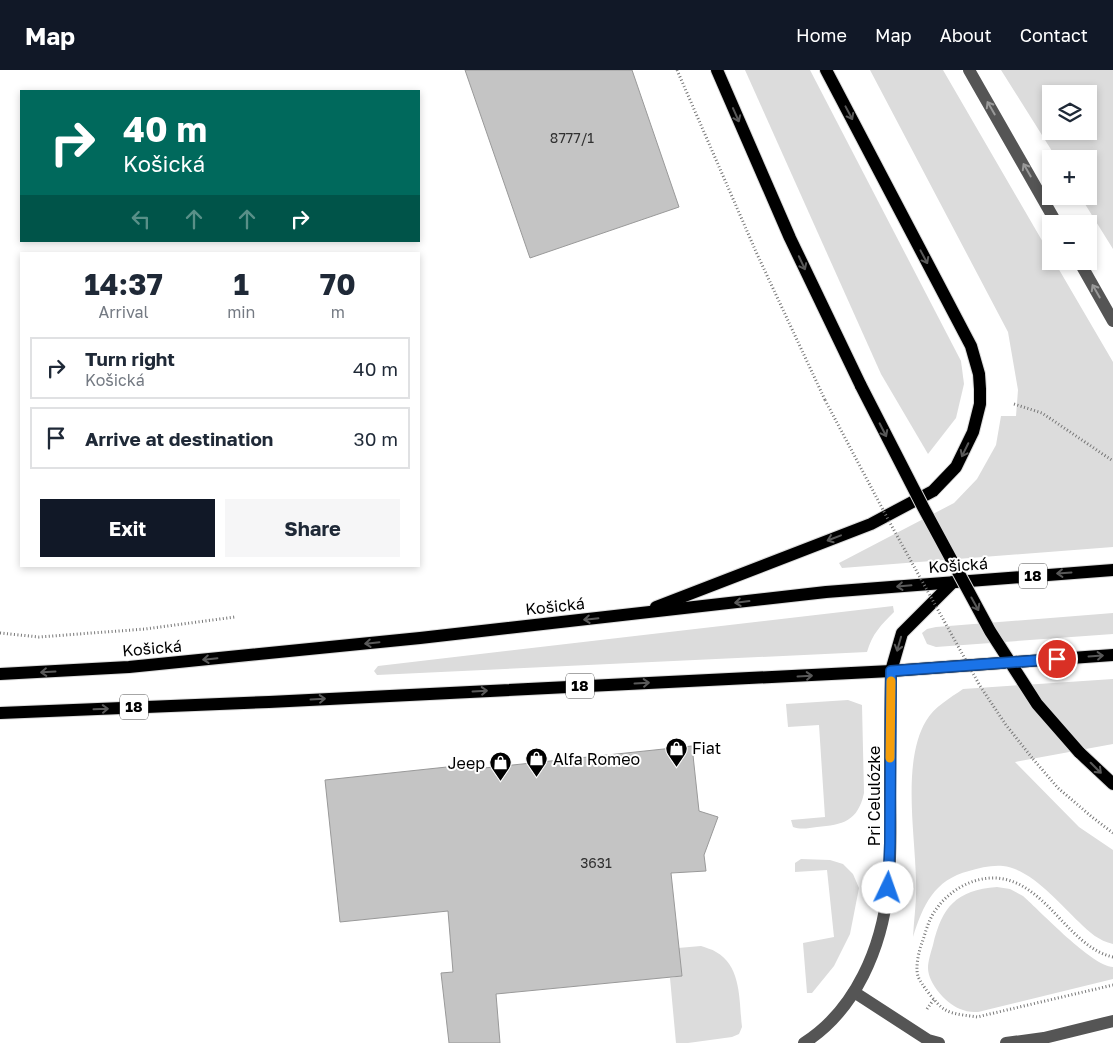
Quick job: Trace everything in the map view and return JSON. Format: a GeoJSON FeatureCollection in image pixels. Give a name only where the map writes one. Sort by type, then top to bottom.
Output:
{"type":"FeatureCollection","features":[{"type":"Feature","properties":{"kind":"main road"},"geometry":{"type":"LineString","coordinates":[[717,70],[790,238],[861,386],[923,507],[990,631],[1037,704],[1079,752],[1113,784]]}},
{"type":"Feature","properties":{"kind":"main road"},"geometry":{"type":"LineString","coordinates":[[640,613],[871,524],[933,491],[956,467],[973,432],[980,404],[980,389],[979,374],[971,346],[826,70]]}},
{"type":"Feature","properties":{"kind":"main road","name":"Košická"},"geometry":{"type":"LineString","coordinates":[[0,674],[129,667],[420,638],[826,592],[1113,570]]}},
{"type":"Feature","properties":{"kind":"main road"},"geometry":{"type":"LineString","coordinates":[[891,671],[902,633],[953,582]]}},
{"type":"Feature","properties":{"kind":"main road","name":"18"},"geometry":{"type":"LineString","coordinates":[[0,713],[891,671],[1113,655]]}},
{"type":"Feature","properties":{"kind":"street"},"geometry":{"type":"LineString","coordinates":[[969,70],[1052,215]]}},
{"type":"Feature","properties":{"kind":"street"},"geometry":{"type":"LineString","coordinates":[[1084,270],[1113,321]]}},
{"type":"Feature","properties":{"kind":"street","name":"Pri Celulózke"},"geometry":{"type":"LineString","coordinates":[[804,1043],[815,1036],[838,1014],[854,992],[868,965],[881,930],[888,888],[890,843],[891,671]]}},
{"type":"Feature","properties":{"kind":"street"},"geometry":{"type":"LineString","coordinates":[[854,992],[928,1040],[939,1043]]}},
{"type":"Feature","properties":{"kind":"street"},"geometry":{"type":"LineString","coordinates":[[1006,1043],[1044,1038],[1113,1021]]}},
{"type":"Feature","properties":{"kind":"path"},"geometry":{"type":"LineString","coordinates":[[677,70],[825,400],[980,686],[1006,725],[1058,788],[1113,833]]}},
{"type":"Feature","properties":{"kind":"path"},"geometry":{"type":"LineString","coordinates":[[1014,404],[1042,413],[1113,461]]}},
{"type":"Feature","properties":{"kind":"path"},"geometry":{"type":"LineString","coordinates":[[0,633],[39,638],[145,629],[235,617]]}},
{"type":"Feature","properties":{"kind":"path"},"geometry":{"type":"LineString","coordinates":[[1113,957],[1096,951],[1034,893],[1012,881],[994,878],[976,881],[959,888],[948,896],[936,909],[927,926],[919,952],[918,976],[934,999],[943,1008],[954,1013],[977,1017],[1113,985]]}},
{"type":"Feature","properties":{"kind":"shaded area"},"geometry":{"type":"Polygon","coordinates":[[[745,70],[810,70],[961,361],[964,384],[956,418],[928,454],[881,374],[745,70]]]}},
{"type":"Feature","properties":{"kind":"shaded area"},"geometry":{"type":"Polygon","coordinates":[[[870,70],[943,70],[1042,240],[1042,270],[1059,270],[1113,362],[1113,547],[842,568],[839,563],[954,503],[977,479],[996,445],[1001,416],[1016,416],[1018,390],[1008,332],[870,70]]]}},
{"type":"Feature","properties":{"kind":"shaded area"},"geometry":{"type":"Polygon","coordinates":[[[1001,70],[1113,70],[1113,249],[1097,223],[1097,215],[1092,215],[1086,205],[1097,205],[1097,150],[1051,150],[1045,140],[1097,140],[1097,85],[1042,85],[1042,135],[1001,70]]]}},
{"type":"Feature","properties":{"kind":"shaded area"},"geometry":{"type":"Polygon","coordinates":[[[893,606],[894,612],[878,630],[867,652],[377,675],[374,671],[378,666],[893,606]]]}},
{"type":"Feature","properties":{"kind":"shaded area"},"geometry":{"type":"Polygon","coordinates":[[[1113,613],[1113,634],[936,647],[927,644],[922,633],[927,629],[936,627],[1113,613]]]}},
{"type":"Feature","properties":{"kind":"shaded area"},"geometry":{"type":"Polygon","coordinates":[[[1113,679],[1113,744],[1015,762],[1079,827],[1113,850],[1113,944],[1103,941],[1090,933],[1034,880],[1013,868],[1003,866],[990,866],[969,871],[957,875],[939,887],[926,904],[913,937],[916,887],[912,820],[912,776],[914,756],[919,737],[929,716],[963,689],[1113,679]]]}},
{"type":"Feature","properties":{"kind":"shaded area"},"geometry":{"type":"Polygon","coordinates":[[[848,700],[862,705],[864,793],[858,810],[853,816],[842,823],[805,828],[793,827],[791,820],[825,817],[819,725],[788,727],[786,704],[848,700]]]}},
{"type":"Feature","properties":{"kind":"shaded area"},"geometry":{"type":"Polygon","coordinates":[[[801,859],[830,860],[843,864],[853,874],[859,888],[850,934],[834,966],[812,993],[807,993],[803,943],[834,937],[827,870],[795,872],[795,863],[801,859]]]}},
{"type":"Feature","properties":{"kind":"shaded area"},"geometry":{"type":"Polygon","coordinates":[[[997,887],[1010,889],[1023,896],[1080,948],[1104,965],[1113,967],[1113,979],[978,1012],[965,1011],[951,1004],[940,994],[931,981],[928,968],[928,962],[941,920],[946,911],[961,897],[971,892],[997,887]]]}},
{"type":"Feature","properties":{"kind":"shaded area"},"geometry":{"type":"Polygon","coordinates":[[[701,946],[716,952],[731,966],[738,985],[742,1027],[739,1034],[732,1037],[676,1043],[670,978],[682,976],[678,948],[701,946]]]}},
{"type":"Feature","properties":{"kind":"building"},"geometry":{"type":"Polygon","coordinates":[[[465,70],[632,70],[679,207],[530,258],[465,70]]]}},
{"type":"Feature","properties":{"kind":"building"},"geometry":{"type":"Polygon","coordinates":[[[692,746],[699,811],[718,817],[704,855],[706,871],[671,873],[682,976],[496,994],[500,1043],[449,1043],[441,973],[453,972],[448,911],[340,922],[325,780],[475,764],[475,769],[692,746]]]}},
{"type":"Feature","properties":{"kind":"slow traffic"},"geometry":{"type":"LineString","coordinates":[[890,758],[891,681]]}},
{"type":"Feature","properties":{"kind":"place","name":"Fiat"},"geometry":{"type":"Point","coordinates":[676,767]}},
{"type":"Feature","properties":{"kind":"place","name":"Alfa Romeo"},"geometry":{"type":"Point","coordinates":[537,778]}},
{"type":"Feature","properties":{"kind":"place","name":"Jeep"},"geometry":{"type":"Point","coordinates":[501,782]}},
{"type":"Feature","properties":{"kind":"route"},"geometry":{"type":"LineString","coordinates":[[888,888],[891,671],[1057,659]]}}]}
